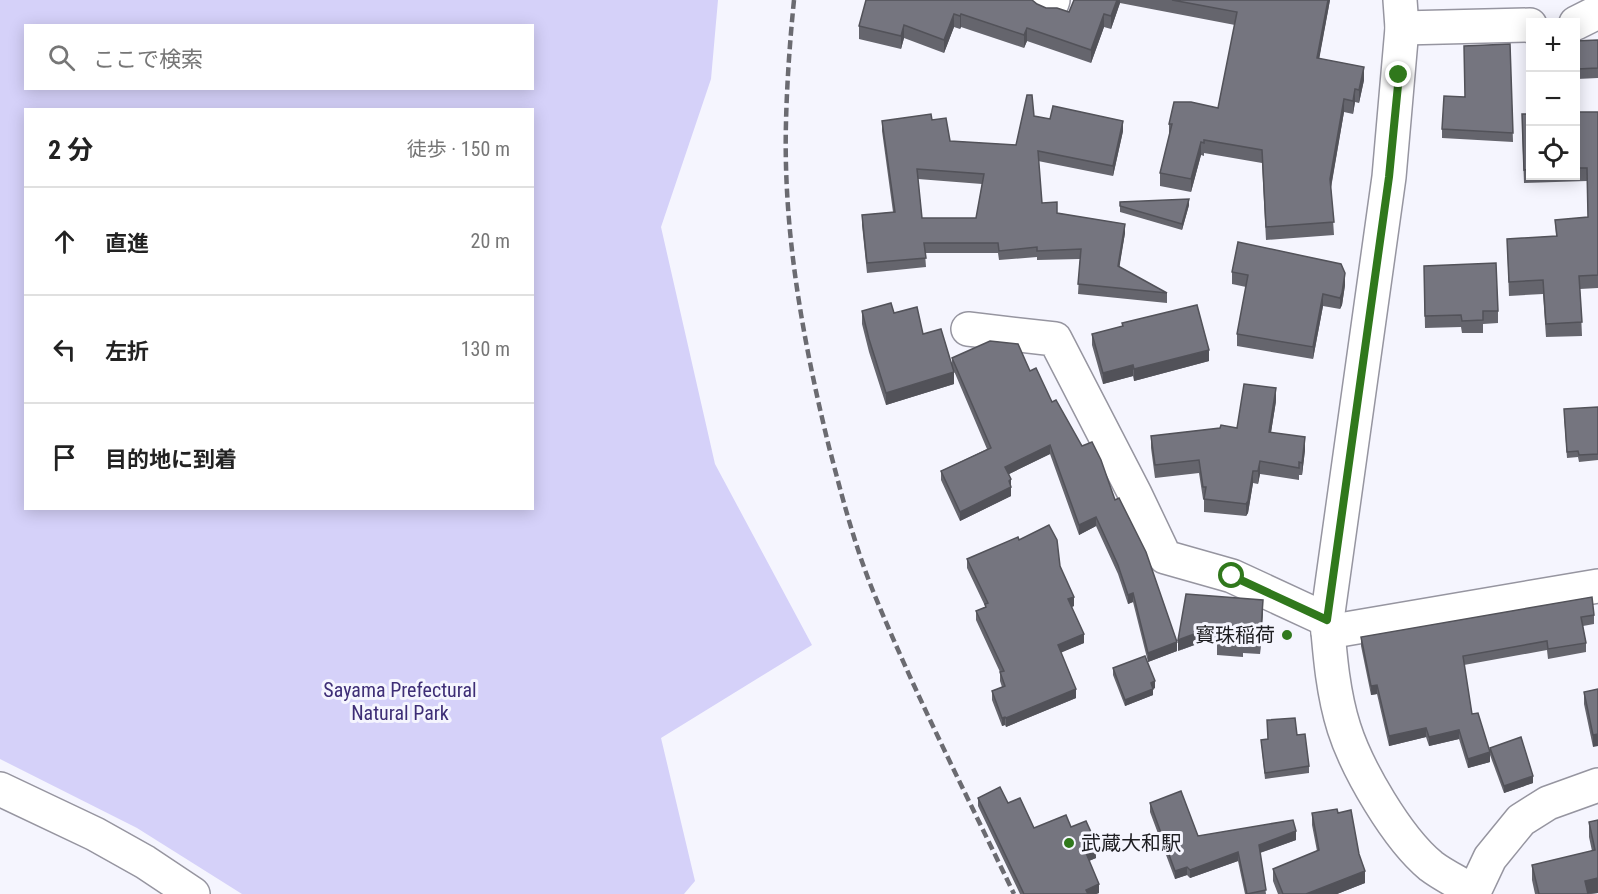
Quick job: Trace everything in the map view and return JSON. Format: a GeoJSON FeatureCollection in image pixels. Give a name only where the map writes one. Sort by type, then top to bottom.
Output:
{"type":"FeatureCollection","features":[{"type":"Feature","properties":{"kind":"street"},"geometry":{"type":"LineString","coordinates":[[1043,0],[1052,3],[1053,0]]}},
{"type":"Feature","properties":{"kind":"street"},"geometry":{"type":"LineString","coordinates":[[1580,21],[1598,12]]}},
{"type":"Feature","properties":{"kind":"street"},"geometry":{"type":"LineString","coordinates":[[1526,25],[1401,14],[1389,177],[1327,626],[1333,678],[1344,728],[1363,773],[1395,827],[1431,865],[1473,893],[1491,858],[1521,820],[1548,803],[1598,785]]}},
{"type":"Feature","properties":{"kind":"street"},"geometry":{"type":"LineString","coordinates":[[968,329],[1055,339],[1165,557],[1232,576],[1327,626],[1598,586]]}},
{"type":"Feature","properties":{"kind":"street"},"geometry":{"type":"LineString","coordinates":[[0,789],[95,834],[193,894]]}},
{"type":"Feature","properties":{"kind":"green space","name":"Sayama Prefectural Natural Park"},"geometry":{"type":"Polygon","coordinates":[[[0,0],[718,0],[711,79],[661,227],[715,464],[812,645],[661,738],[695,881],[684,894],[242,894],[137,828],[0,759],[0,0]]]}},
{"type":"Feature","properties":{"kind":"building"},"geometry":{"type":"Polygon","coordinates":[[[866,0],[1032,0],[1046,8],[1057,8],[1069,12],[1074,0],[1117,0],[1111,16],[1104,14],[1091,50],[1027,28],[1024,35],[961,14],[960,16],[954,14],[944,40],[904,25],[901,36],[859,26],[866,0]]]}},
{"type":"Feature","properties":{"kind":"building"},"geometry":{"type":"Polygon","coordinates":[[[1172,0],[1328,0],[1317,58],[1364,67],[1359,90],[1355,89],[1353,101],[1344,99],[1330,179],[1334,222],[1266,227],[1262,150],[1204,140],[1204,143],[1201,142],[1191,179],[1160,173],[1172,124],[1169,124],[1174,102],[1191,102],[1218,108],[1237,12],[1172,0]]]}},
{"type":"Feature","properties":{"kind":"building"},"geometry":{"type":"Polygon","coordinates":[[[1598,40],[1598,68],[1580,69],[1580,41],[1598,40]]]}},
{"type":"Feature","properties":{"kind":"building"},"geometry":{"type":"Polygon","coordinates":[[[1510,44],[1513,133],[1442,129],[1444,96],[1465,97],[1464,46],[1510,44]]]}},
{"type":"Feature","properties":{"kind":"building"},"geometry":{"type":"Polygon","coordinates":[[[1027,95],[1032,95],[1034,116],[1050,119],[1053,106],[1123,121],[1113,166],[1038,151],[1042,203],[1057,202],[1057,213],[1125,224],[1118,266],[1167,293],[1078,284],[1081,249],[1037,251],[1037,247],[999,251],[998,243],[924,243],[926,258],[867,263],[862,215],[895,212],[882,121],[931,114],[932,120],[946,118],[950,141],[1016,145],[1027,95]],[[917,169],[922,218],[976,218],[984,174],[917,169]]]}},
{"type":"Feature","properties":{"kind":"building"},"geometry":{"type":"Polygon","coordinates":[[[1580,112],[1598,112],[1598,275],[1579,276],[1582,322],[1546,324],[1543,280],[1509,282],[1507,239],[1557,236],[1555,220],[1588,217],[1587,168],[1580,168],[1580,112]]]}},
{"type":"Feature","properties":{"kind":"building"},"geometry":{"type":"Polygon","coordinates":[[[1522,114],[1526,114],[1526,170],[1524,170],[1522,114]]]}},
{"type":"Feature","properties":{"kind":"building"},"geometry":{"type":"Polygon","coordinates":[[[1189,199],[1182,224],[1120,206],[1120,202],[1189,199]]]}},
{"type":"Feature","properties":{"kind":"building"},"geometry":{"type":"Polygon","coordinates":[[[1238,242],[1341,264],[1345,273],[1342,293],[1340,298],[1323,294],[1313,347],[1237,334],[1248,275],[1232,272],[1238,242]]]}},
{"type":"Feature","properties":{"kind":"building"},"geometry":{"type":"Polygon","coordinates":[[[1496,263],[1498,311],[1483,311],[1483,320],[1462,321],[1461,315],[1425,316],[1424,266],[1496,263]]]}},
{"type":"Feature","properties":{"kind":"building"},"geometry":{"type":"Polygon","coordinates":[[[891,303],[894,313],[917,307],[923,334],[941,329],[954,372],[886,393],[862,311],[891,303]]]}},
{"type":"Feature","properties":{"kind":"building"},"geometry":{"type":"Polygon","coordinates":[[[1197,305],[1209,350],[1134,369],[1133,365],[1103,373],[1092,334],[1123,326],[1122,323],[1197,305]]]}},
{"type":"Feature","properties":{"kind":"building"},"geometry":{"type":"Polygon","coordinates":[[[990,341],[1018,344],[1030,371],[1036,368],[1052,402],[1056,400],[1082,446],[1092,442],[1115,500],[1119,498],[1146,552],[1177,642],[1148,653],[1133,593],[1128,595],[1118,565],[1096,517],[1079,525],[1050,445],[1005,467],[1011,479],[1009,481],[1011,487],[960,512],[941,471],[991,448],[952,358],[990,341]]]}},
{"type":"Feature","properties":{"kind":"building"},"geometry":{"type":"Polygon","coordinates":[[[1244,384],[1276,388],[1269,432],[1305,437],[1302,463],[1299,462],[1299,468],[1260,461],[1258,471],[1253,471],[1246,504],[1204,499],[1206,487],[1203,487],[1199,460],[1155,465],[1151,436],[1220,428],[1221,425],[1237,428],[1244,384]]]}},
{"type":"Feature","properties":{"kind":"building"},"geometry":{"type":"Polygon","coordinates":[[[1598,407],[1598,454],[1579,455],[1578,451],[1567,452],[1564,409],[1598,407]]]}},
{"type":"Feature","properties":{"kind":"building"},"geometry":{"type":"Polygon","coordinates":[[[1049,525],[1057,540],[1060,566],[1074,597],[1068,599],[1084,634],[1058,645],[1076,689],[1002,718],[992,691],[1005,686],[1000,672],[1004,671],[976,611],[986,607],[985,604],[988,603],[967,559],[1018,537],[1019,540],[1049,525]]]}},
{"type":"Feature","properties":{"kind":"building"},"geometry":{"type":"Polygon","coordinates":[[[1186,594],[1263,600],[1260,643],[1243,642],[1243,645],[1217,643],[1218,625],[1178,640],[1186,594]]]}},
{"type":"Feature","properties":{"kind":"building"},"geometry":{"type":"Polygon","coordinates":[[[1592,597],[1594,615],[1581,617],[1586,643],[1548,649],[1547,641],[1463,656],[1472,714],[1478,713],[1490,752],[1468,759],[1459,730],[1429,737],[1426,728],[1389,736],[1377,685],[1371,686],[1361,637],[1592,597]]]}},
{"type":"Feature","properties":{"kind":"building"},"geometry":{"type":"Polygon","coordinates":[[[1145,656],[1155,681],[1151,683],[1153,689],[1125,700],[1113,668],[1145,656]]]}},
{"type":"Feature","properties":{"kind":"building"},"geometry":{"type":"Polygon","coordinates":[[[1598,689],[1598,734],[1593,735],[1584,692],[1598,689]]]}},
{"type":"Feature","properties":{"kind":"building"},"geometry":{"type":"Polygon","coordinates":[[[1295,718],[1297,735],[1305,734],[1309,766],[1265,773],[1261,740],[1268,739],[1267,720],[1295,718]]]}},
{"type":"Feature","properties":{"kind":"building"},"geometry":{"type":"Polygon","coordinates":[[[1521,737],[1533,776],[1504,786],[1490,748],[1521,737]]]}},
{"type":"Feature","properties":{"kind":"building","name":"武蔵大和駅"},"geometry":{"type":"Polygon","coordinates":[[[1000,787],[1008,803],[1020,798],[1034,828],[1066,815],[1071,827],[1086,821],[1096,849],[1086,853],[1099,884],[1086,890],[1088,894],[1024,894],[978,798],[1000,787]]]}},
{"type":"Feature","properties":{"kind":"building"},"geometry":{"type":"Polygon","coordinates":[[[1181,791],[1198,836],[1293,820],[1296,831],[1259,845],[1266,890],[1247,894],[1238,852],[1190,870],[1187,867],[1175,871],[1150,803],[1181,791]]]}},
{"type":"Feature","properties":{"kind":"building"},"geometry":{"type":"Polygon","coordinates":[[[1337,809],[1338,813],[1351,810],[1359,854],[1365,871],[1306,894],[1283,894],[1273,869],[1319,850],[1312,813],[1337,809]]]}},
{"type":"Feature","properties":{"kind":"building"},"geometry":{"type":"Polygon","coordinates":[[[1598,820],[1598,878],[1585,881],[1588,894],[1539,894],[1532,865],[1595,850],[1589,822],[1598,820]]]}},
{"type":"Feature","properties":{"kind":"railway"},"geometry":{"type":"LineString","coordinates":[[794,0],[786,107],[786,163],[791,245],[803,327],[829,447],[854,538],[873,591],[923,706],[1014,894]]}},
{"type":"Feature","properties":{"kind":"place","name":"寳珠稲荷"},"geometry":{"type":"Point","coordinates":[1287,635]}},
{"type":"Feature","properties":{"kind":"place","name":"武蔵大和駅"},"geometry":{"type":"Point","coordinates":[1069,843]}},
{"type":"Feature","properties":{"kind":"route"},"geometry":{"type":"LineString","coordinates":[[1232,576],[1327,620],[1376,278],[1399,75]]}}]}
